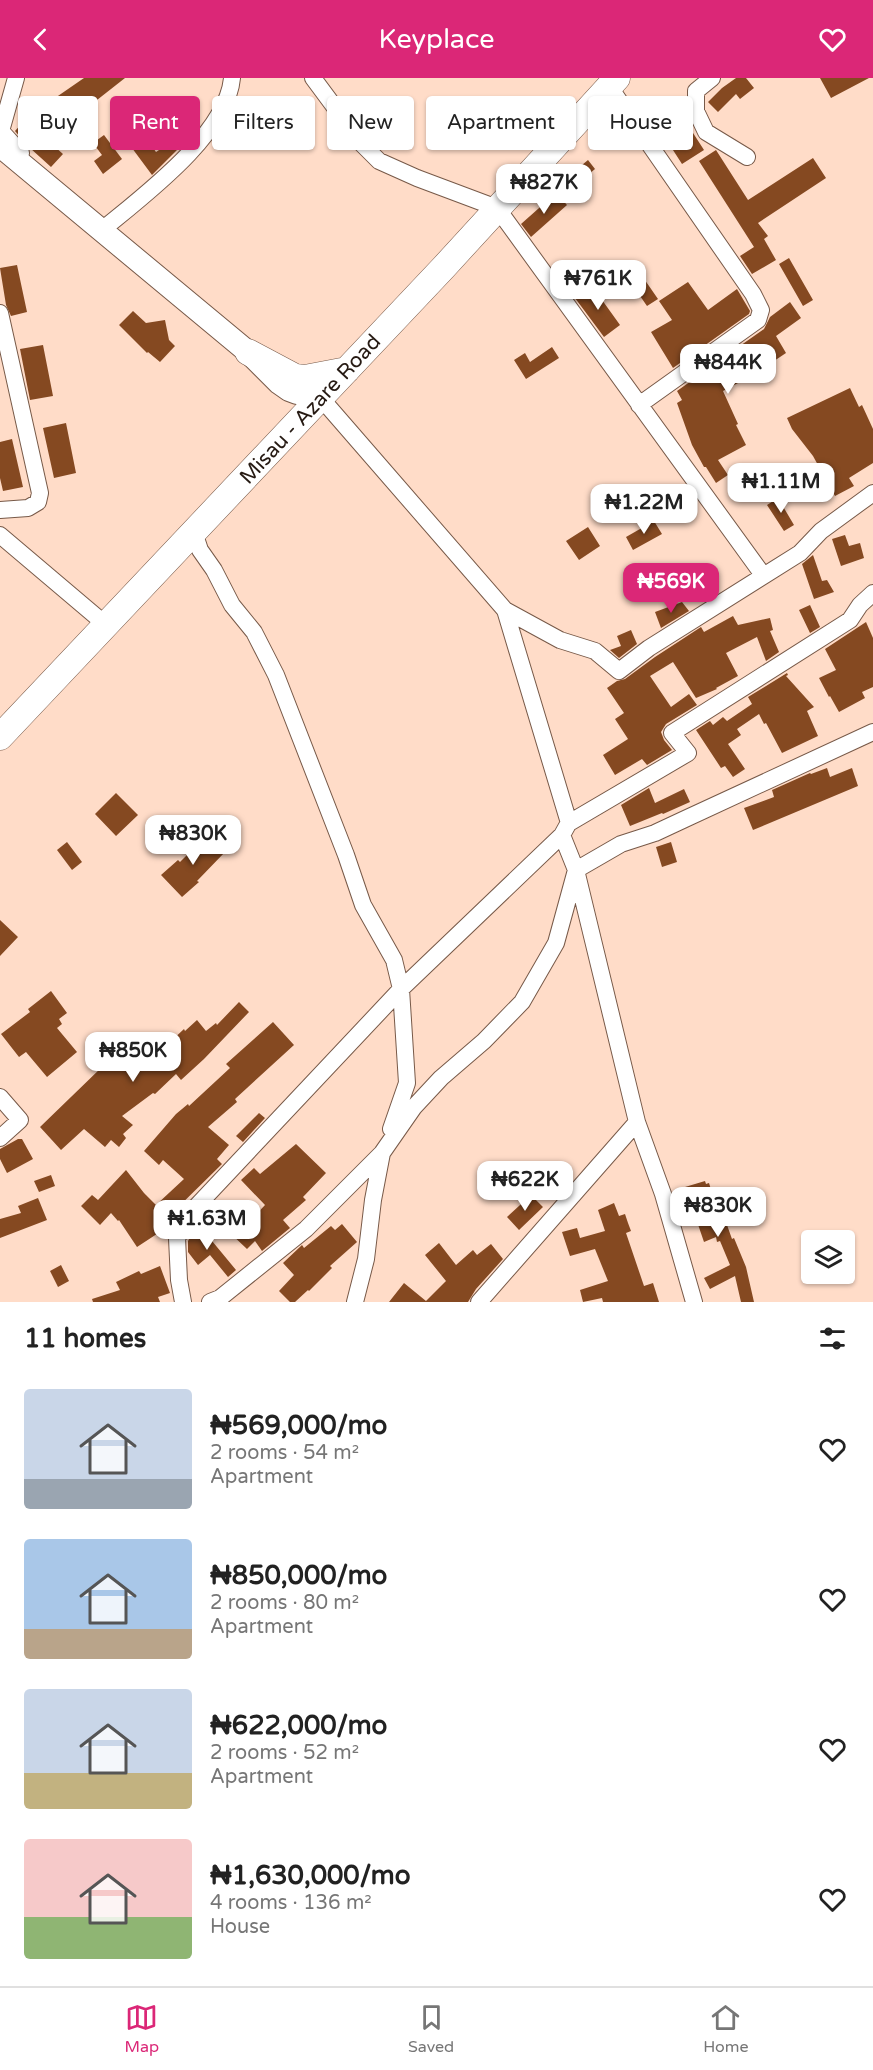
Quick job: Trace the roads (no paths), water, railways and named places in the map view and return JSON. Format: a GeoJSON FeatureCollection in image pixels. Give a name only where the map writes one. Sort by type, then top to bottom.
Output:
{"type":"FeatureCollection","features":[{"type":"Feature","properties":{"kind":"main road","name":"Misau - Azare Road"},"geometry":{"type":"LineString","coordinates":[[0,737],[320,398],[613,82]]}},
{"type":"Feature","properties":{"kind":"main road"},"geometry":{"type":"LineString","coordinates":[[248,352],[295,377],[305,378],[346,370]]}},
{"type":"Feature","properties":{"kind":"street"},"geometry":{"type":"LineString","coordinates":[[16,78],[1,131],[53,190]]}},
{"type":"Feature","properties":{"kind":"street"},"geometry":{"type":"LineString","coordinates":[[102,230],[173,172],[219,116],[231,87],[231,78]]}},
{"type":"Feature","properties":{"kind":"street"},"geometry":{"type":"LineString","coordinates":[[313,78],[362,144],[379,161],[497,208],[763,575]]}},
{"type":"Feature","properties":{"kind":"street"},"geometry":{"type":"LineString","coordinates":[[712,78],[696,92],[696,111],[706,132],[747,157]]}},
{"type":"Feature","properties":{"kind":"street"},"geometry":{"type":"LineString","coordinates":[[613,82],[753,294],[761,310],[758,320],[639,405]]}},
{"type":"Feature","properties":{"kind":"street"},"geometry":{"type":"LineString","coordinates":[[0,146],[248,352],[279,383],[297,393],[320,398],[505,610],[560,640],[595,651],[619,671],[649,648],[800,553],[821,531],[873,493]]}},
{"type":"Feature","properties":{"kind":"street"},"geometry":{"type":"LineString","coordinates":[[0,313],[40,493],[38,502],[28,508],[0,510]]}},
{"type":"Feature","properties":{"kind":"street"},"geometry":{"type":"LineString","coordinates":[[194,532],[200,550],[214,570],[232,605],[254,632],[276,675],[363,905],[394,960],[401,989],[407,1083],[382,1153],[373,1200],[366,1259],[355,1302]]}},
{"type":"Feature","properties":{"kind":"street"},"geometry":{"type":"LineString","coordinates":[[0,535],[105,624]]}},
{"type":"Feature","properties":{"kind":"street"},"geometry":{"type":"LineString","coordinates":[[184,1302],[179,1280],[177,1238],[193,1210],[401,989],[566,829],[688,753],[672,733],[850,620],[860,605],[873,593]]}},
{"type":"Feature","properties":{"kind":"street"},"geometry":{"type":"LineString","coordinates":[[505,610],[566,829],[637,1122],[663,1194],[694,1302]]}},
{"type":"Feature","properties":{"kind":"street"},"geometry":{"type":"LineString","coordinates":[[210,1302],[220,1298],[306,1229],[382,1153],[414,1107],[441,1078],[484,1041],[522,1002],[556,944],[576,870],[621,844],[675,824],[873,732]]}},
{"type":"Feature","properties":{"kind":"street"},"geometry":{"type":"LineString","coordinates":[[0,1097],[20,1120],[0,1138]]}},
{"type":"Feature","properties":{"kind":"street"},"geometry":{"type":"LineString","coordinates":[[479,1302],[637,1122]]}}]}
